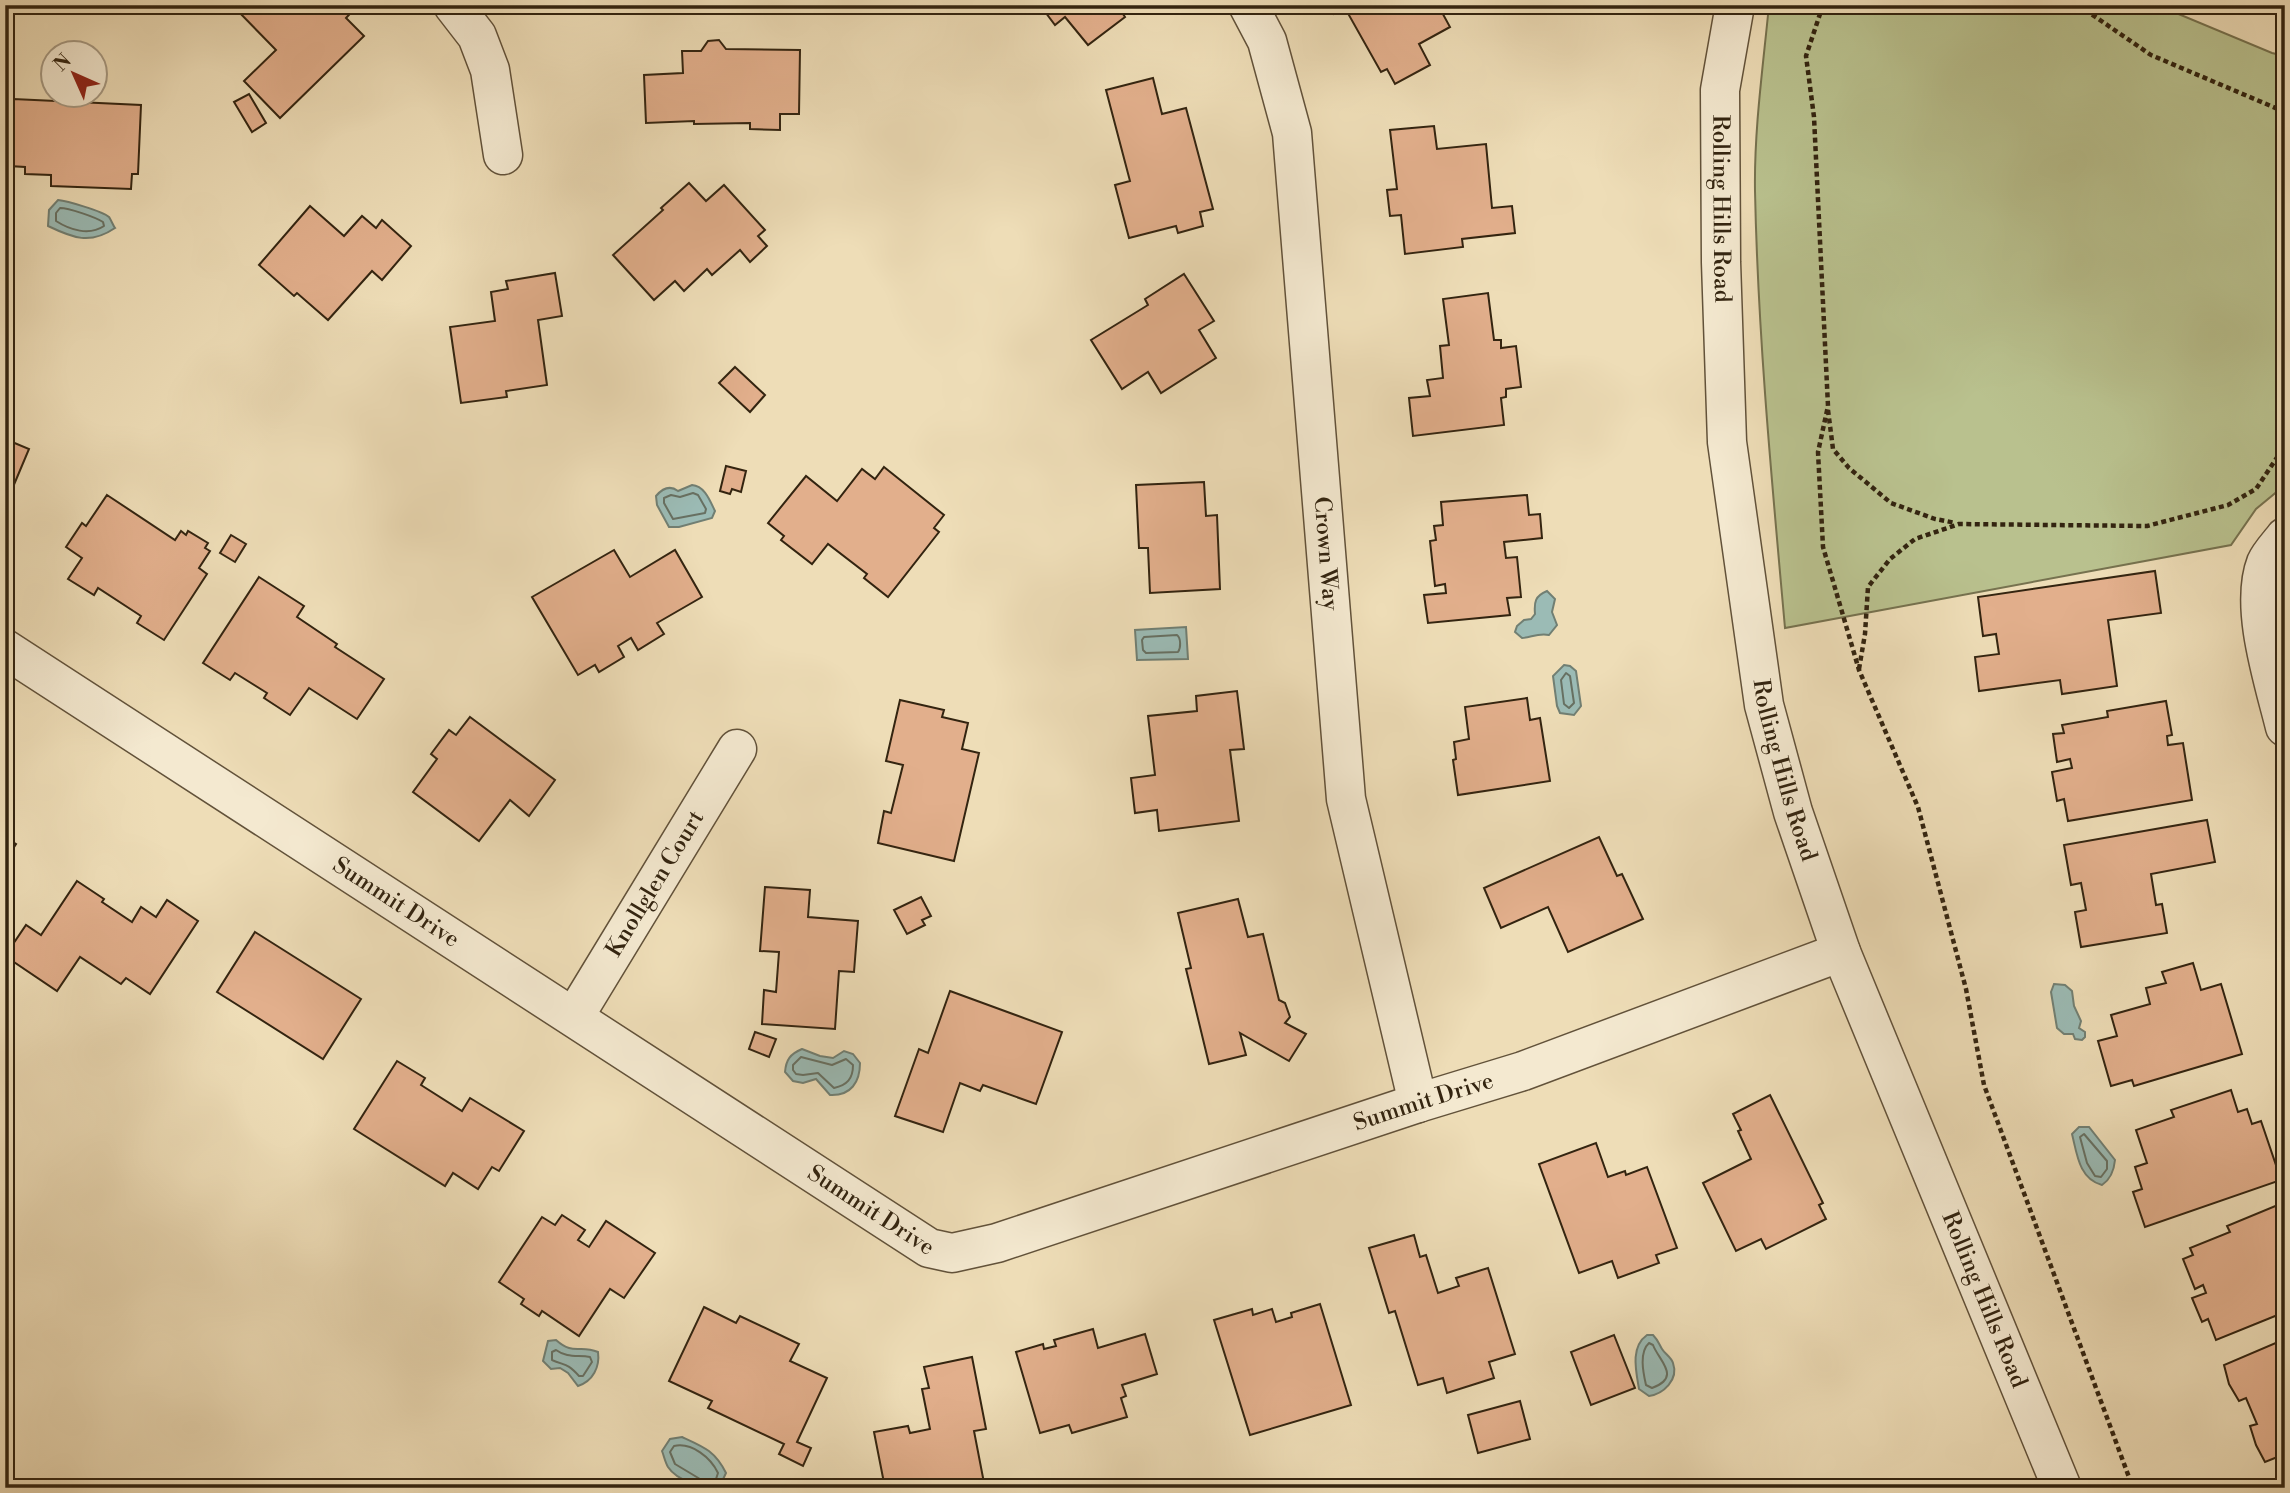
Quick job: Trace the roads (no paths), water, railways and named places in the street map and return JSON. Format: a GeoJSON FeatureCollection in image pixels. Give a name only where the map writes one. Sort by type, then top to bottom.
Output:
{"type":"FeatureCollection","features":[{"type":"Feature","properties":{"kind":"street"},"geometry":{"type":"LineString","coordinates":[[453,5],[477,36],[490,70],[503,156]]}},
{"type":"Feature","properties":{"kind":"street","name":"Crown Way"},"geometry":{"type":"LineString","coordinates":[[1248,5],[1267,41],[1292,133],[1346,799],[1418,1103]]}},
{"type":"Feature","properties":{"kind":"street","name":"Rolling Hills Road"},"geometry":{"type":"LineString","coordinates":[[1735,5],[1720,90],[1721,262],[1727,442],[1764,705],[1793,811],[1841,952],[2062,1488]]}},
{"type":"Feature","properties":{"kind":"street"},"geometry":{"type":"LineString","coordinates":[[2285,537],[2266,563],[2259,605],[2267,654],[2285,727]]}},
{"type":"Feature","properties":{"kind":"street","name":"Summit Drive"},"geometry":{"type":"LineString","coordinates":[[5,649],[929,1248],[952,1253],[997,1242],[1418,1103],[1523,1072],[1841,952]]}},
{"type":"Feature","properties":{"kind":"street","name":"Knollglen Court"},"geometry":{"type":"LineString","coordinates":[[574,1017],[737,749]]}},
{"type":"Feature","properties":{"kind":"water"},"geometry":{"type":"Polygon","coordinates":[[[58,200],[105,215],[115,228],[98,237],[82,238],[48,226],[49,210],[58,200]]]}},
{"type":"Feature","properties":{"kind":"water"},"geometry":{"type":"Polygon","coordinates":[[[692,485],[704,491],[709,499],[715,511],[712,518],[669,527],[657,505],[656,496],[666,489],[678,491],[692,485]]]}},
{"type":"Feature","properties":{"kind":"water"},"geometry":{"type":"Polygon","coordinates":[[[1547,591],[1555,599],[1552,612],[1557,625],[1549,635],[1522,638],[1515,632],[1517,626],[1524,620],[1531,619],[1535,614],[1536,600],[1547,591]]]}},
{"type":"Feature","properties":{"kind":"water"},"geometry":{"type":"Polygon","coordinates":[[[1186,627],[1188,659],[1137,660],[1135,630],[1186,627]]]}},
{"type":"Feature","properties":{"kind":"water"},"geometry":{"type":"Polygon","coordinates":[[[1564,665],[1576,671],[1581,706],[1574,715],[1560,713],[1557,706],[1553,676],[1564,665]]]}},
{"type":"Feature","properties":{"kind":"water"},"geometry":{"type":"Polygon","coordinates":[[[2054,984],[2065,985],[2072,991],[2074,1006],[2081,1021],[2079,1028],[2085,1032],[2082,1040],[2075,1039],[2073,1034],[2064,1034],[2057,1028],[2051,992],[2054,984]]]}},
{"type":"Feature","properties":{"kind":"water"},"geometry":{"type":"Polygon","coordinates":[[[802,1049],[833,1058],[844,1051],[853,1054],[860,1063],[856,1082],[844,1093],[830,1095],[816,1079],[803,1083],[793,1081],[785,1072],[786,1064],[792,1055],[802,1049]]]}},
{"type":"Feature","properties":{"kind":"water"},"geometry":{"type":"Polygon","coordinates":[[[2079,1127],[2089,1127],[2115,1160],[2112,1174],[2102,1185],[2088,1177],[2080,1165],[2072,1134],[2079,1127]]]}},
{"type":"Feature","properties":{"kind":"water"},"geometry":{"type":"Polygon","coordinates":[[[1647,1335],[1655,1337],[1672,1361],[1674,1369],[1674,1375],[1668,1385],[1649,1396],[1639,1389],[1636,1367],[1638,1346],[1647,1335]]]}},
{"type":"Feature","properties":{"kind":"water"},"geometry":{"type":"Polygon","coordinates":[[[556,1340],[567,1348],[598,1352],[597,1368],[588,1381],[578,1386],[568,1373],[560,1368],[551,1369],[543,1361],[548,1341],[556,1340]]]}},
{"type":"Feature","properties":{"kind":"water"},"geometry":{"type":"Polygon","coordinates":[[[682,1437],[703,1447],[718,1460],[726,1473],[719,1488],[691,1483],[668,1467],[662,1451],[670,1439],[682,1437]]]}}]}
